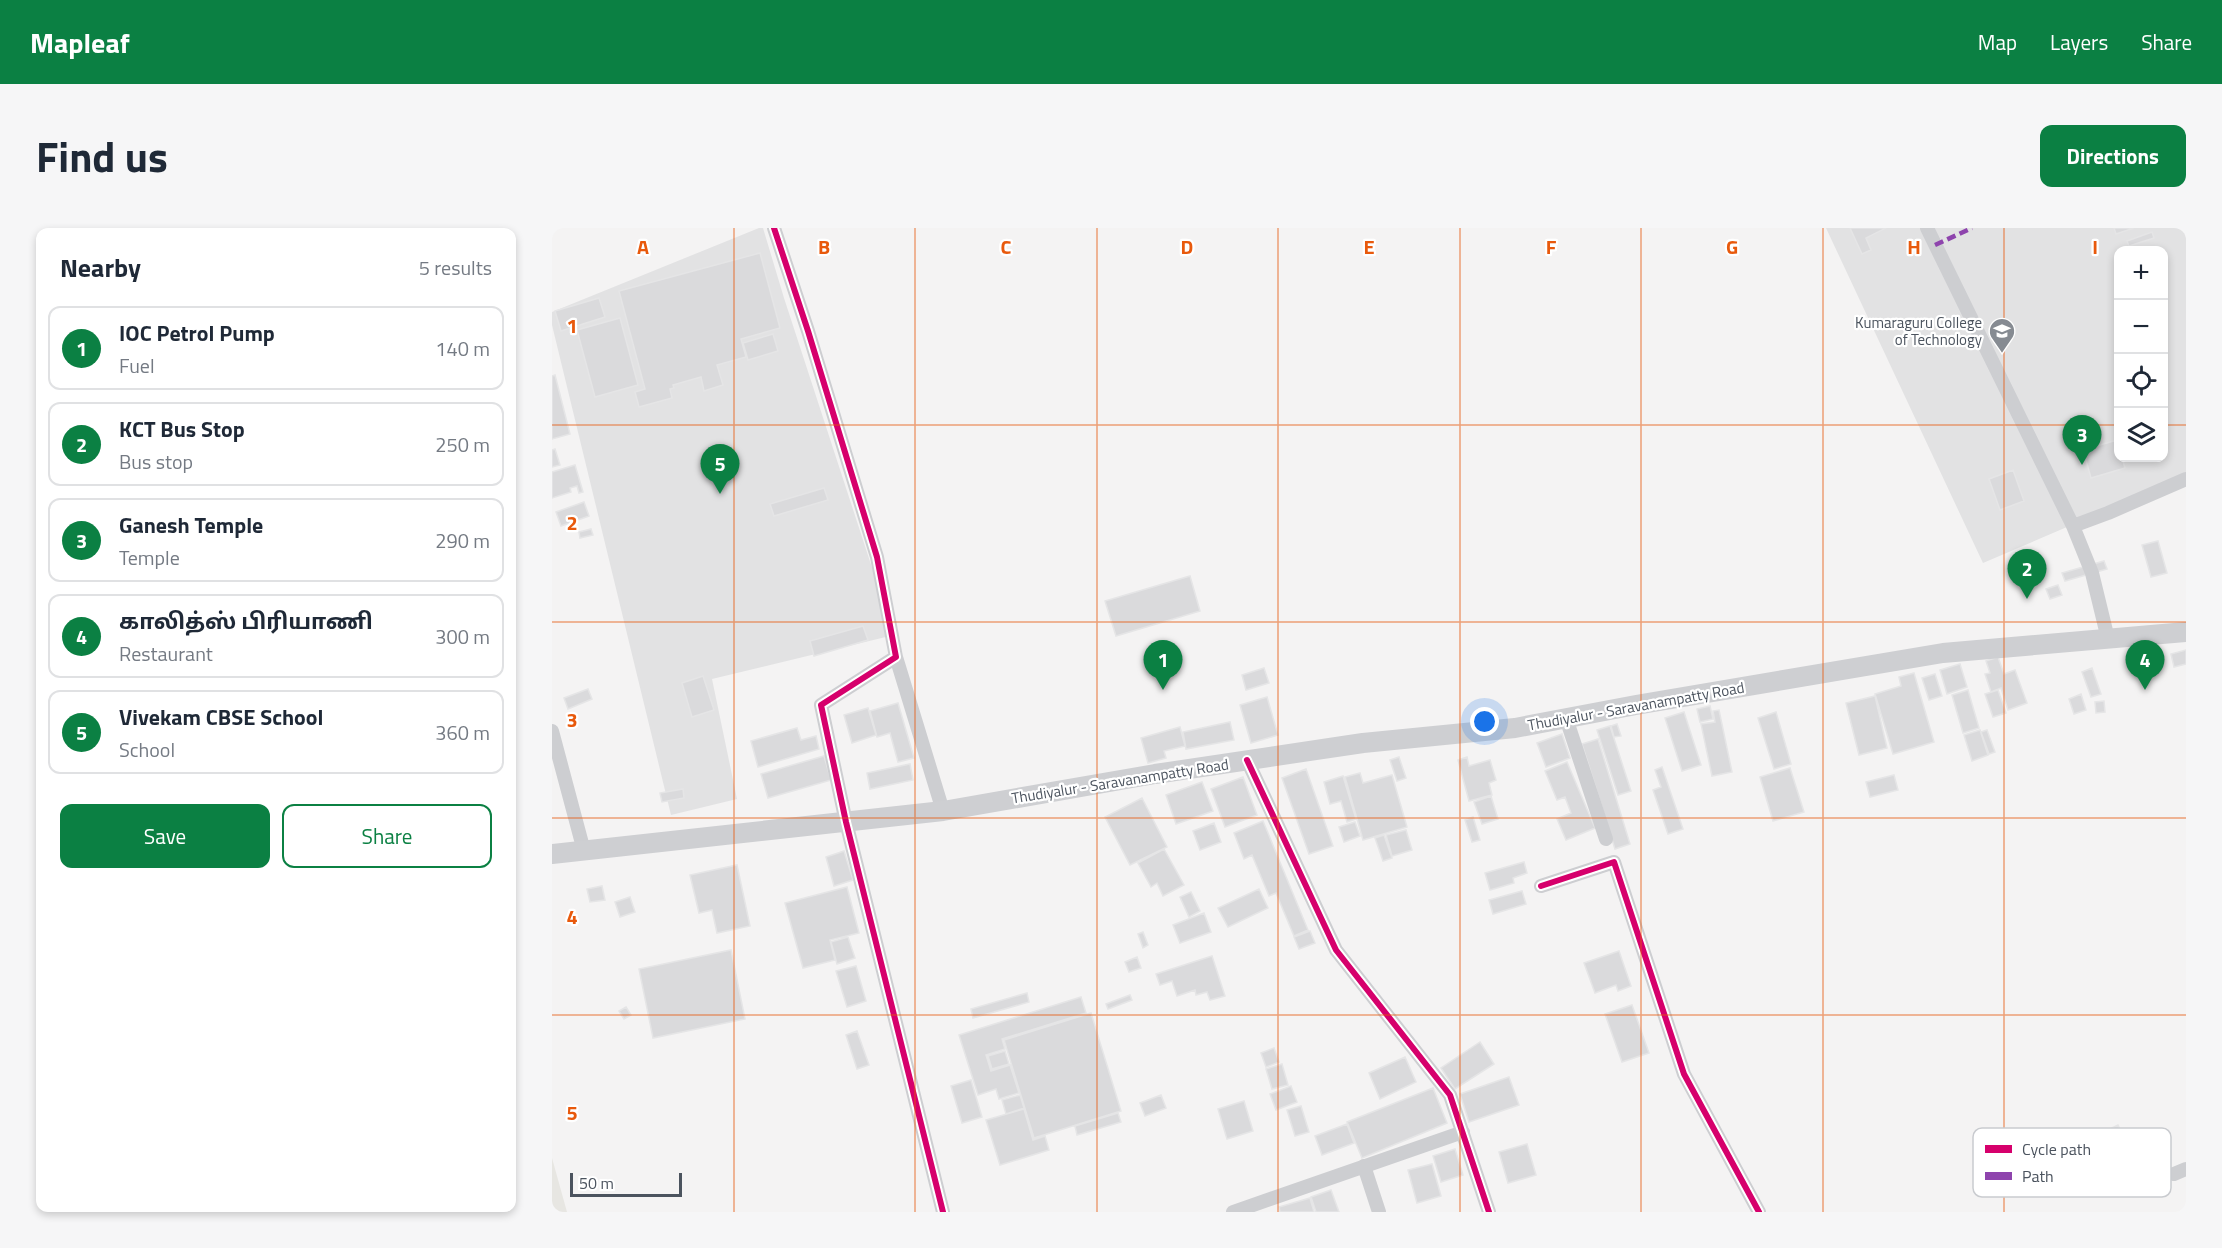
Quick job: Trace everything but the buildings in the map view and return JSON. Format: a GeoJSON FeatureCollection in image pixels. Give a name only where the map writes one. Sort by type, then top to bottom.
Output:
{"type":"FeatureCollection","features":[{"type":"Feature","properties":{"kind":"main road","name":"Thudiyalur - Saravanampatty Road"},"geometry":{"type":"LineString","coordinates":[[552,854],[943,811],[1363,743],[1515,728],[1943,653],[2186,632]]}},
{"type":"Feature","properties":{"kind":"street"},"geometry":{"type":"LineString","coordinates":[[774,228],[877,557],[896,657],[943,811]]}},
{"type":"Feature","properties":{"kind":"street"},"geometry":{"type":"LineString","coordinates":[[1926,228],[2073,526],[2092,573],[2108,639]]}},
{"type":"Feature","properties":{"kind":"street"},"geometry":{"type":"LineString","coordinates":[[2073,526],[2186,478]]}},
{"type":"Feature","properties":{"kind":"street"},"geometry":{"type":"LineString","coordinates":[[896,657],[821,705],[846,822],[943,1212]]}},
{"type":"Feature","properties":{"kind":"street"},"geometry":{"type":"LineString","coordinates":[[1566,718],[1606,839]]}},
{"type":"Feature","properties":{"kind":"street"},"geometry":{"type":"LineString","coordinates":[[552,731],[584,851]]}},
{"type":"Feature","properties":{"kind":"street"},"geometry":{"type":"LineString","coordinates":[[1247,760],[1336,950],[1450,1095],[1490,1212]]}},
{"type":"Feature","properties":{"kind":"street"},"geometry":{"type":"LineString","coordinates":[[1541,886],[1614,862],[1684,1074],[1759,1212]]}},
{"type":"Feature","properties":{"kind":"street"},"geometry":{"type":"LineString","coordinates":[[1233,1212],[1463,1132]]}},
{"type":"Feature","properties":{"kind":"street"},"geometry":{"type":"LineString","coordinates":[[1364,1166],[1379,1212]]}},
{"type":"Feature","properties":{"kind":"shaded area"},"geometry":{"type":"Polygon","coordinates":[[[763,228],[894,635],[712,679],[737,799],[671,815],[552,325],[552,312],[763,228]]]}},
{"type":"Feature","properties":{"kind":"shaded area","name":"Kumaraguru College of Technology"},"geometry":{"type":"Polygon","coordinates":[[[1826,228],[2186,228],[2186,476],[1983,563],[1826,228]]]}},
{"type":"Feature","properties":{"kind":"shaded area"},"geometry":{"type":"Polygon","coordinates":[[[552,1158],[567,1212],[552,1212],[552,1158]]]}},
{"type":"Feature","properties":{"kind":"marked path"},"geometry":{"type":"LineString","coordinates":[[1935,245],[1972,228]]}},
{"type":"Feature","properties":{"kind":"cycle path"},"geometry":{"type":"LineString","coordinates":[[774,228],[877,557],[896,657],[821,705],[846,822],[943,1212]]}},
{"type":"Feature","properties":{"kind":"cycle path"},"geometry":{"type":"LineString","coordinates":[[1247,760],[1336,950],[1450,1095],[1489,1212]]}},
{"type":"Feature","properties":{"kind":"cycle path"},"geometry":{"type":"LineString","coordinates":[[1541,886],[1614,862],[1684,1074],[1759,1212]]}},
{"type":"Feature","properties":{"kind":"place","name":"Kumaraguru College of Technology"},"geometry":{"type":"Point","coordinates":[2002,354]}},
{"type":"Feature","properties":{"kind":"place","name":"Ganesh Temple"},"geometry":{"type":"Point","coordinates":[2082,465]}},
{"type":"Feature","properties":{"kind":"place","name":"Vivekam CBSE School"},"geometry":{"type":"Point","coordinates":[720,494]}},
{"type":"Feature","properties":{"kind":"place","name":"KCT Bus Stop"},"geometry":{"type":"Point","coordinates":[2027,599]}},
{"type":"Feature","properties":{"kind":"place","name":"IOC Petrol Pump"},"geometry":{"type":"Point","coordinates":[1163,690]}},
{"type":"Feature","properties":{"kind":"place","name":"காலித்ஸ் பிரியாணி"},"geometry":{"type":"Point","coordinates":[2145,690]}}]}
